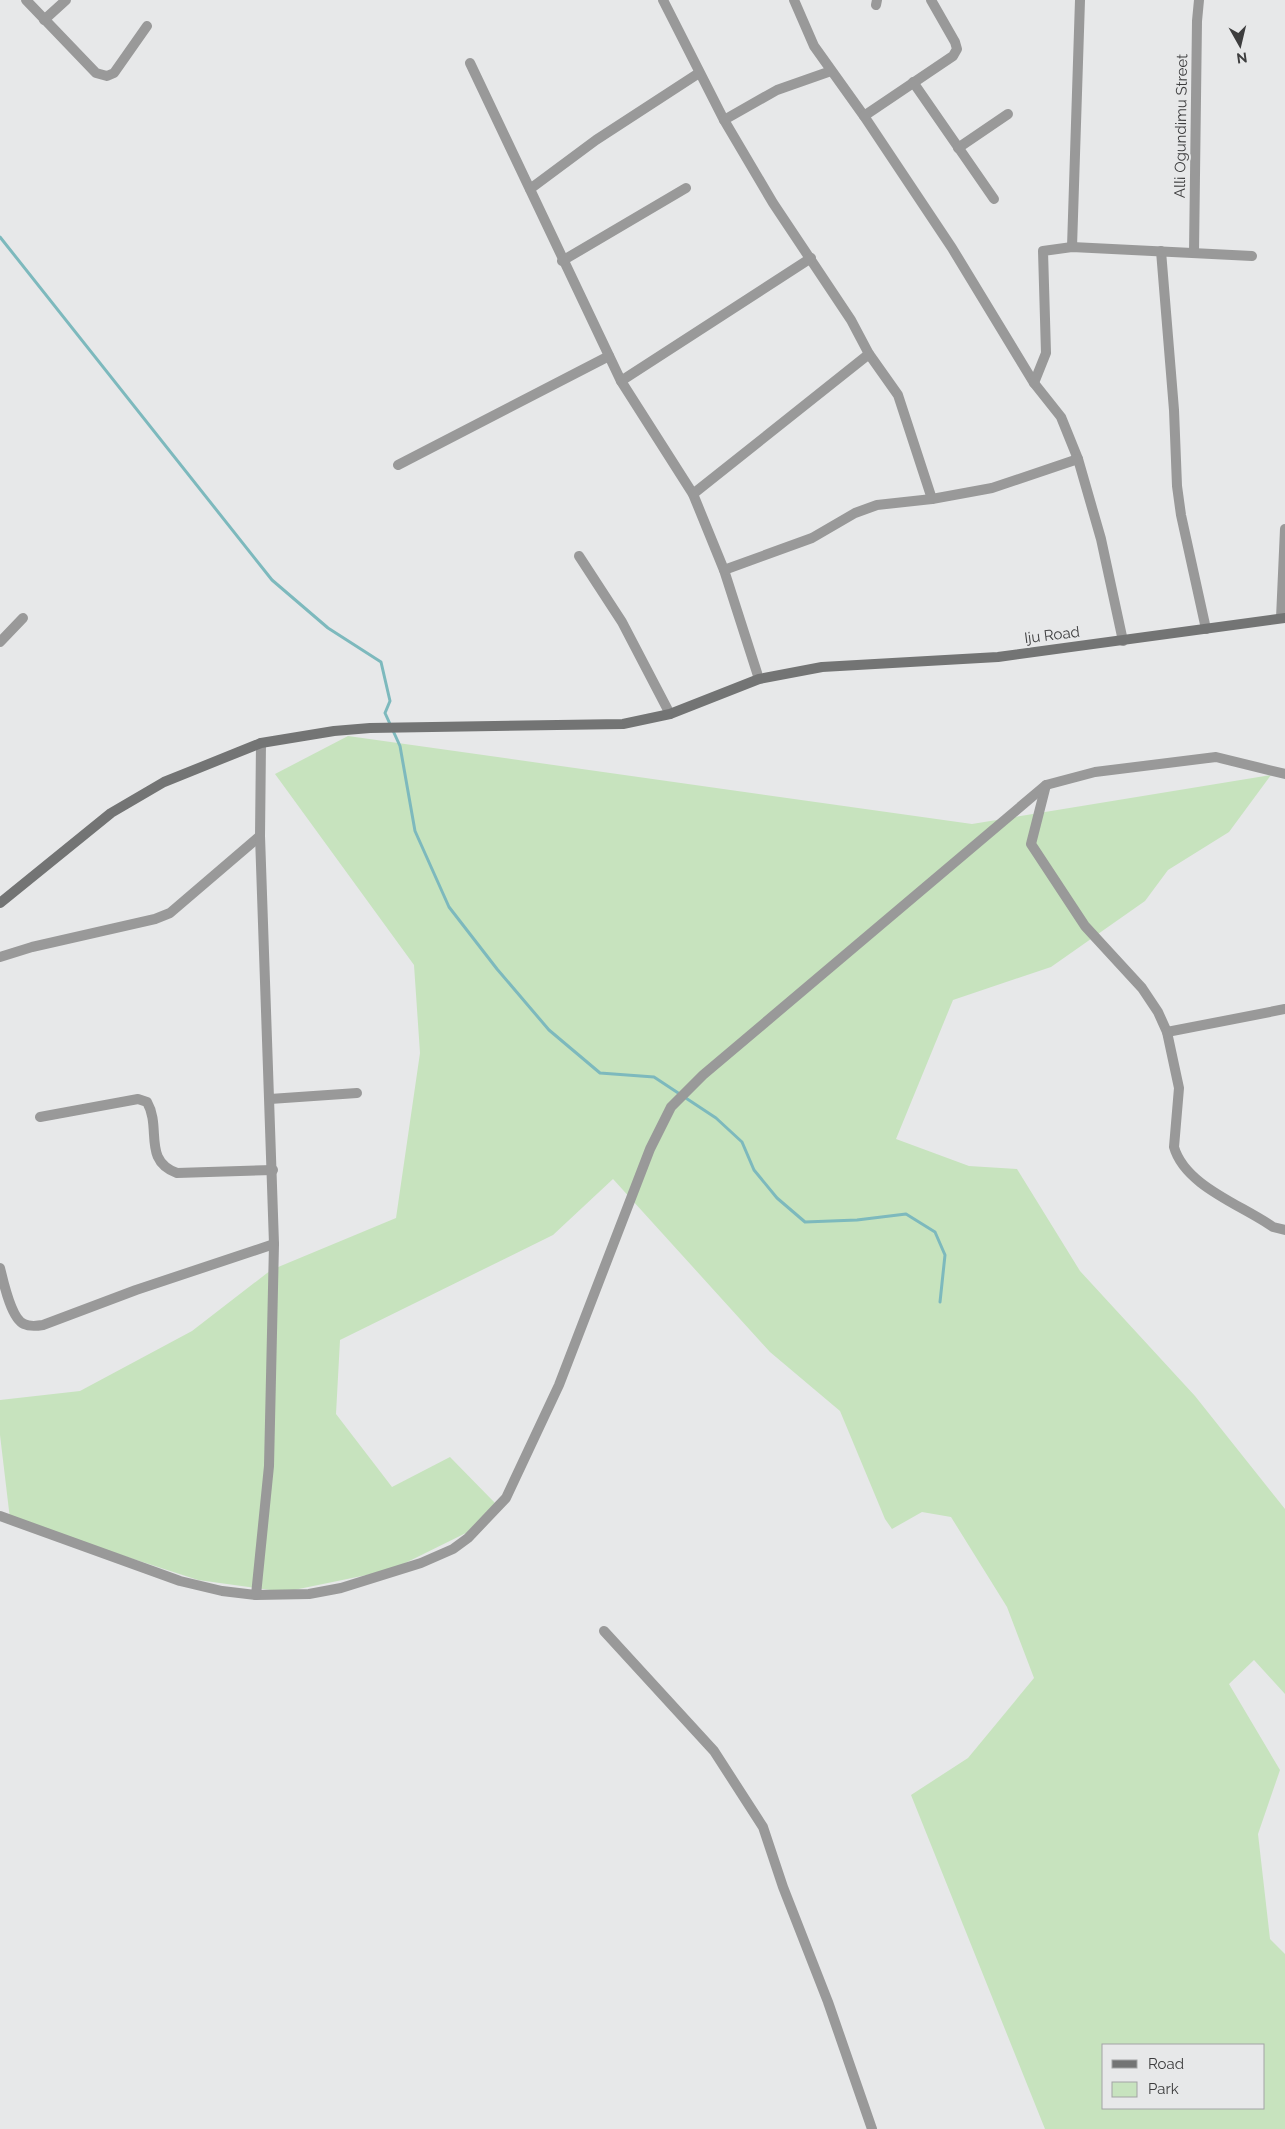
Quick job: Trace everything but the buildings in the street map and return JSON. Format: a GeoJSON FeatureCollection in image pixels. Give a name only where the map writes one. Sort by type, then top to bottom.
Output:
{"type":"FeatureCollection","features":[{"type":"Feature","properties":{"kind":"main road","name":"Iju Road"},"geometry":{"type":"LineString","coordinates":[[0,903],[111,813],[164,782],[260,743],[334,731],[370,728],[623,724],[670,714],[759,679],[822,667],[998,657],[1283,618]]}},
{"type":"Feature","properties":{"kind":"street"},"geometry":{"type":"LineString","coordinates":[[26,0],[96,73],[102,76],[114,73],[147,26]]}},
{"type":"Feature","properties":{"kind":"street"},"geometry":{"type":"LineString","coordinates":[[44,20],[66,0]]}},
{"type":"Feature","properties":{"kind":"street"},"geometry":{"type":"LineString","coordinates":[[663,0],[724,120],[773,203],[851,320],[869,354],[898,395],[932,499]]}},
{"type":"Feature","properties":{"kind":"street"},"geometry":{"type":"LineString","coordinates":[[794,0],[814,46],[864,116],[952,248],[1034,383],[1061,417],[1078,459],[1101,539],[1123,641]]}},
{"type":"Feature","properties":{"kind":"street"},"geometry":{"type":"LineString","coordinates":[[864,116],[953,56],[957,49],[931,0]]}},
{"type":"Feature","properties":{"kind":"street"},"geometry":{"type":"LineString","coordinates":[[1072,247],[1080,0]]}},
{"type":"Feature","properties":{"kind":"street","name":"Alli Ogundimu Street"},"geometry":{"type":"LineString","coordinates":[[1194,252],[1197,21],[1199,0]]}},
{"type":"Feature","properties":{"kind":"street"},"geometry":{"type":"LineString","coordinates":[[470,63],[562,261],[621,381],[693,494],[724,570],[759,679]]}},
{"type":"Feature","properties":{"kind":"street"},"geometry":{"type":"LineString","coordinates":[[724,120],[777,90],[831,71]]}},
{"type":"Feature","properties":{"kind":"street"},"geometry":{"type":"LineString","coordinates":[[530,189],[596,140],[699,73]]}},
{"type":"Feature","properties":{"kind":"street"},"geometry":{"type":"LineString","coordinates":[[913,82],[994,199]]}},
{"type":"Feature","properties":{"kind":"street"},"geometry":{"type":"LineString","coordinates":[[958,148],[1008,114]]}},
{"type":"Feature","properties":{"kind":"street"},"geometry":{"type":"LineString","coordinates":[[562,261],[686,188]]}},
{"type":"Feature","properties":{"kind":"street"},"geometry":{"type":"LineString","coordinates":[[1034,383],[1046,353],[1043,251],[1072,247],[1252,256]]}},
{"type":"Feature","properties":{"kind":"street"},"geometry":{"type":"LineString","coordinates":[[1161,251],[1174,410],[1177,486],[1181,515],[1206,629]]}},
{"type":"Feature","properties":{"kind":"street"},"geometry":{"type":"LineString","coordinates":[[621,381],[811,258]]}},
{"type":"Feature","properties":{"kind":"street"},"geometry":{"type":"LineString","coordinates":[[693,494],[869,354]]}},
{"type":"Feature","properties":{"kind":"street"},"geometry":{"type":"LineString","coordinates":[[398,465],[609,356]]}},
{"type":"Feature","properties":{"kind":"street"},"geometry":{"type":"LineString","coordinates":[[724,570],[812,538],[854,513],[877,505],[932,499],[992,488],[1078,459]]}},
{"type":"Feature","properties":{"kind":"street"},"geometry":{"type":"LineString","coordinates":[[1283,618],[1285,529]]}},
{"type":"Feature","properties":{"kind":"street"},"geometry":{"type":"LineString","coordinates":[[579,556],[622,622],[670,714]]}},
{"type":"Feature","properties":{"kind":"street"},"geometry":{"type":"LineString","coordinates":[[0,642],[23,618]]}},
{"type":"Feature","properties":{"kind":"street"},"geometry":{"type":"LineString","coordinates":[[256,1594],[269,1466],[274,1244],[273,1170],[260,836],[260,743]]}},
{"type":"Feature","properties":{"kind":"street"},"geometry":{"type":"LineString","coordinates":[[0,1516],[180,1581],[222,1590],[256,1594],[317,1592],[357,1583],[421,1563],[454,1548],[468,1538],[506,1498],[559,1385],[650,1149],[671,1106],[703,1075],[1046,785],[1095,772],[1216,758],[1285,774]]}},
{"type":"Feature","properties":{"kind":"street"},"geometry":{"type":"LineString","coordinates":[[1046,785],[1031,844],[1085,926],[1142,988],[1158,1012],[1167,1032],[1179,1088],[1174,1147],[1185,1170],[1198,1181],[1273,1227],[1285,1230]]}},
{"type":"Feature","properties":{"kind":"street"},"geometry":{"type":"LineString","coordinates":[[0,957],[32,947],[154,920],[170,913],[260,836]]}},
{"type":"Feature","properties":{"kind":"street"},"geometry":{"type":"LineString","coordinates":[[1167,1032],[1285,1009]]}},
{"type":"Feature","properties":{"kind":"street"},"geometry":{"type":"LineString","coordinates":[[270,1099],[357,1093]]}},
{"type":"Feature","properties":{"kind":"street"},"geometry":{"type":"LineString","coordinates":[[40,1117],[138,1099],[147,1102],[151,1108],[157,1152],[160,1163],[167,1170],[177,1173],[273,1170]]}},
{"type":"Feature","properties":{"kind":"street"},"geometry":{"type":"LineString","coordinates":[[0,1268],[4,1287],[18,1320],[24,1324],[34,1326],[43,1325],[136,1290],[274,1244]]}},
{"type":"Feature","properties":{"kind":"street"},"geometry":{"type":"LineString","coordinates":[[604,1631],[714,1751],[763,1827],[783,1887],[828,2002],[872,2129]]}},
{"type":"Feature","properties":{"kind":"green space"},"geometry":{"type":"Polygon","coordinates":[[[348,736],[972,824],[1271,775],[1229,832],[1168,870],[1145,901],[1051,967],[953,1000],[896,1139],[969,1166],[1017,1169],[1080,1271],[1195,1396],[1285,1509],[1285,1694],[1254,1660],[1229,1684],[1280,1770],[1258,1834],[1270,1939],[1285,1954],[1285,2129],[1045,2129],[911,1795],[968,1758],[1034,1678],[1007,1607],[951,1517],[922,1512],[892,1529],[885,1519],[840,1411],[770,1352],[613,1179],[553,1235],[340,1340],[336,1414],[392,1487],[450,1457],[495,1503],[466,1533],[391,1570],[284,1592],[198,1580],[10,1519],[0,1435],[0,1400],[80,1391],[192,1331],[271,1270],[396,1218],[420,1053],[414,965],[275,774],[348,736]]]}},
{"type":"Feature","properties":{"kind":"waterway"},"geometry":{"type":"LineString","coordinates":[[0,237],[272,580],[328,628],[381,662],[390,701],[385,713],[400,746],[415,831],[449,907],[497,969],[549,1030],[600,1073],[654,1077],[716,1118],[742,1142],[754,1170],[777,1198],[805,1222],[857,1220],[906,1214],[935,1232],[945,1255],[940,1302]]}}]}
